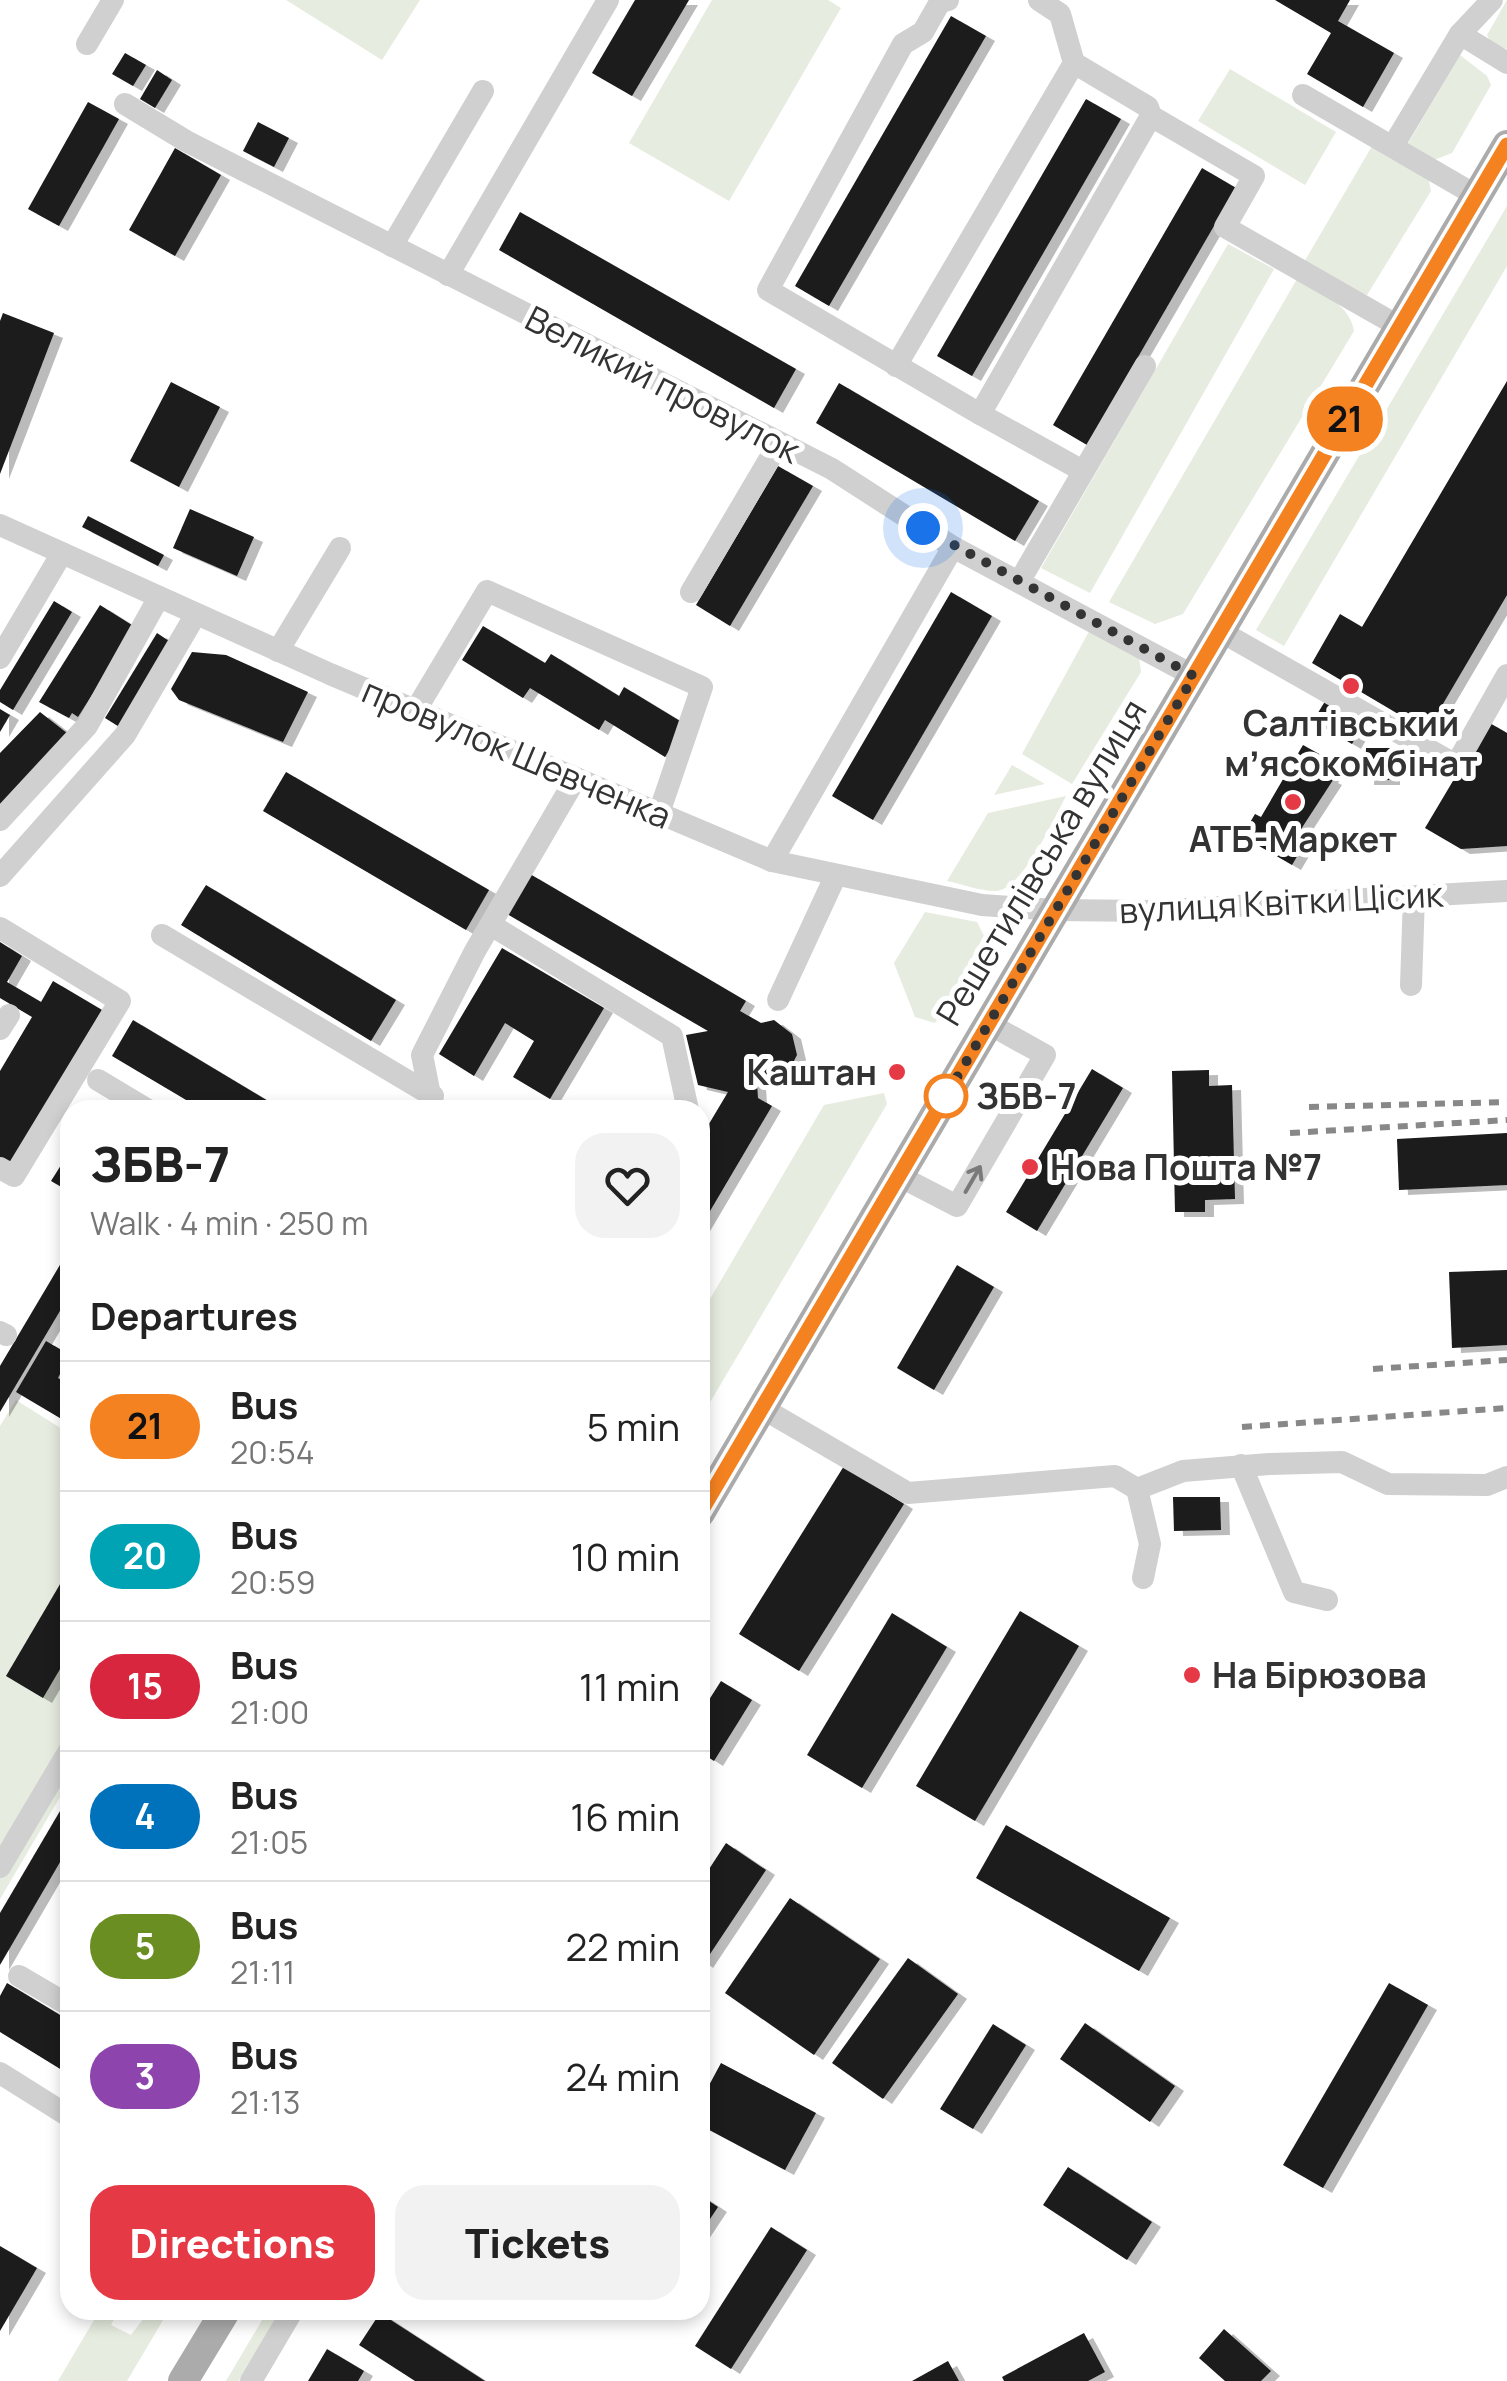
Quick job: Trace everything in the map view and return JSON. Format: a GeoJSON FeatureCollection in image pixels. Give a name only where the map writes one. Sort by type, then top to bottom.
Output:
{"type":"FeatureCollection","features":[{"type":"Feature","properties":{"kind":"main road","name":"Решетилівська вулиця"},"geometry":{"type":"LineString","coordinates":[[710,1496],[1507,145]]}},
{"type":"Feature","properties":{"kind":"main road"},"geometry":{"type":"LineString","coordinates":[[184,2381],[220,2320]]}},
{"type":"Feature","properties":{"kind":"street"},"geometry":{"type":"LineString","coordinates":[[87,44],[114,0]]}},
{"type":"Feature","properties":{"kind":"street"},"geometry":{"type":"LineString","coordinates":[[448,276],[608,0]]}},
{"type":"Feature","properties":{"kind":"street"},"geometry":{"type":"LineString","coordinates":[[948,0],[940,2],[923,32],[904,44],[768,290],[1083,471]]}},
{"type":"Feature","properties":{"kind":"street"},"geometry":{"type":"LineString","coordinates":[[1039,0],[1060,14],[1074,63],[1148,107],[1151,116],[1254,176],[1225,227],[1400,327]]}},
{"type":"Feature","properties":{"kind":"street"},"geometry":{"type":"LineString","coordinates":[[1393,146],[1460,34],[1492,0]]}},
{"type":"Feature","properties":{"kind":"street"},"geometry":{"type":"LineString","coordinates":[[1460,34],[1507,63]]}},
{"type":"Feature","properties":{"kind":"street"},"geometry":{"type":"LineString","coordinates":[[896,366],[1074,63]]}},
{"type":"Feature","properties":{"kind":"street"},"geometry":{"type":"LineString","coordinates":[[392,246],[483,91]]}},
{"type":"Feature","properties":{"kind":"street"},"geometry":{"type":"LineString","coordinates":[[1303,95],[1477,196]]}},
{"type":"Feature","properties":{"kind":"street","name":"Великий провулок"},"geometry":{"type":"LineString","coordinates":[[125,104],[186,141],[832,470],[953,547],[1194,676]]}},
{"type":"Feature","properties":{"kind":"street"},"geometry":{"type":"LineString","coordinates":[[980,414],[1151,116]]}},
{"type":"Feature","properties":{"kind":"street"},"geometry":{"type":"LineString","coordinates":[[1018,582],[1144,366]]}},
{"type":"Feature","properties":{"kind":"street"},"geometry":{"type":"LineString","coordinates":[[691,592],[779,443]]}},
{"type":"Feature","properties":{"kind":"street","name":"провулок Шевченка"},"geometry":{"type":"LineString","coordinates":[[0,525],[278,651],[772,861],[982,905],[1056,910]]}},
{"type":"Feature","properties":{"kind":"street"},"geometry":{"type":"LineString","coordinates":[[772,861],[953,547]]}},
{"type":"Feature","properties":{"kind":"street"},"geometry":{"type":"LineString","coordinates":[[278,651],[340,548]]}},
{"type":"Feature","properties":{"kind":"street"},"geometry":{"type":"LineString","coordinates":[[1,653],[62,553]]}},
{"type":"Feature","properties":{"kind":"street"},"geometry":{"type":"LineString","coordinates":[[417,708],[488,591],[702,687],[659,813]]}},
{"type":"Feature","properties":{"kind":"street"},"geometry":{"type":"LineString","coordinates":[[0,820],[87,726],[159,597]]}},
{"type":"Feature","properties":{"kind":"street"},"geometry":{"type":"LineString","coordinates":[[0,876],[125,735],[196,614]]}},
{"type":"Feature","properties":{"kind":"street"},"geometry":{"type":"LineString","coordinates":[[1220,631],[1456,766],[1507,675]]}},
{"type":"Feature","properties":{"kind":"street"},"geometry":{"type":"LineString","coordinates":[[432,1100],[422,1055],[576,778]]}},
{"type":"Feature","properties":{"kind":"street"},"geometry":{"type":"LineString","coordinates":[[778,1000],[835,877]]}},
{"type":"Feature","properties":{"kind":"street","name":"вулиця Квітки Цісик"},"geometry":{"type":"LineString","coordinates":[[1056,910],[1148,911],[1507,891]]}},
{"type":"Feature","properties":{"kind":"street"},"geometry":{"type":"LineString","coordinates":[[1412,985],[1414,896]]}},
{"type":"Feature","properties":{"kind":"street"},"geometry":{"type":"LineString","coordinates":[[491,925],[672,1036],[686,1100]]}},
{"type":"Feature","properties":{"kind":"street"},"geometry":{"type":"LineString","coordinates":[[0,928],[120,1001],[60,1100]]}},
{"type":"Feature","properties":{"kind":"street"},"geometry":{"type":"LineString","coordinates":[[162,935],[428,1100]]}},
{"type":"Feature","properties":{"kind":"street"},"geometry":{"type":"LineString","coordinates":[[899,1176],[958,1206],[1044,1055],[988,1024]]}},
{"type":"Feature","properties":{"kind":"street"},"geometry":{"type":"LineString","coordinates":[[98,1080],[131,1100]]}},
{"type":"Feature","properties":{"kind":"street"},"geometry":{"type":"LineString","coordinates":[[0,1168],[14,1176],[60,1100]]}},
{"type":"Feature","properties":{"kind":"street"},"geometry":{"type":"LineString","coordinates":[[762,1408],[908,1493],[1115,1476],[1137,1489],[1150,1544],[1143,1578]]}},
{"type":"Feature","properties":{"kind":"street"},"geometry":{"type":"LineString","coordinates":[[1137,1489],[1183,1471],[1342,1462],[1388,1484],[1487,1485],[1507,1477]]}},
{"type":"Feature","properties":{"kind":"street"},"geometry":{"type":"LineString","coordinates":[[1242,1466],[1294,1592],[1327,1600]]}},
{"type":"Feature","properties":{"kind":"street"},"geometry":{"type":"LineString","coordinates":[[0,1867],[60,1765]]}},
{"type":"Feature","properties":{"kind":"street"},"geometry":{"type":"LineString","coordinates":[[19,1976],[60,2000]]}},
{"type":"Feature","properties":{"kind":"street"},"geometry":{"type":"LineString","coordinates":[[0,2074],[60,2111]]}},
{"type":"Feature","properties":{"kind":"street"},"geometry":{"type":"LineString","coordinates":[[250,2381],[287,2320]]}},
{"type":"Feature","properties":{"kind":"shaded area"},"geometry":{"type":"Polygon","coordinates":[[[286,0],[420,0],[382,60],[286,0]]]}},
{"type":"Feature","properties":{"kind":"shaded area"},"geometry":{"type":"Polygon","coordinates":[[[712,0],[828,0],[841,8],[729,201],[629,143],[712,0]]]}},
{"type":"Feature","properties":{"kind":"shaded area"},"geometry":{"type":"Polygon","coordinates":[[[1507,0],[1507,49],[1491,44],[1487,35],[1507,0]]]}},
{"type":"Feature","properties":{"kind":"shaded area"},"geometry":{"type":"Polygon","coordinates":[[[1460,55],[1487,76],[1491,85],[1452,153],[1434,160],[1406,147],[1460,55]]]}},
{"type":"Feature","properties":{"kind":"shaded area"},"geometry":{"type":"Polygon","coordinates":[[[1230,69],[1336,132],[1305,185],[1198,121],[1230,69]]]}},
{"type":"Feature","properties":{"kind":"shaded area"},"geometry":{"type":"Polygon","coordinates":[[[1375,141],[1429,181],[1431,191],[1367,295],[1300,269],[1375,141]]]}},
{"type":"Feature","properties":{"kind":"shaded area"},"geometry":{"type":"Polygon","coordinates":[[[1507,206],[1507,266],[1284,646],[1256,630],[1507,206]]]}},
{"type":"Feature","properties":{"kind":"shaded area"},"geometry":{"type":"Polygon","coordinates":[[[1228,244],[1274,269],[1090,593],[1041,568],[1228,244]]]}},
{"type":"Feature","properties":{"kind":"shaded area"},"geometry":{"type":"Polygon","coordinates":[[[1297,279],[1340,306],[1354,331],[1183,614],[1155,624],[1109,602],[1297,279]]]}},
{"type":"Feature","properties":{"kind":"shaded area"},"geometry":{"type":"Polygon","coordinates":[[[1092,626],[1139,657],[1141,672],[1072,784],[1022,754],[1092,626]]]}},
{"type":"Feature","properties":{"kind":"shaded area"},"geometry":{"type":"Polygon","coordinates":[[[1012,765],[1045,784],[994,795],[1012,765]]]}},
{"type":"Feature","properties":{"kind":"shaded area"},"geometry":{"type":"Polygon","coordinates":[[[1066,796],[1036,852],[1005,888],[989,891],[947,881],[988,813],[1066,796]]]}},
{"type":"Feature","properties":{"kind":"shaded area"},"geometry":{"type":"Polygon","coordinates":[[[925,912],[977,922],[984,936],[935,1023],[915,1017],[894,963],[925,912]]]}},
{"type":"Feature","properties":{"kind":"shaded area"},"geometry":{"type":"Polygon","coordinates":[[[884,1093],[887,1104],[710,1402],[710,1299],[824,1105],[884,1093]]]}},
{"type":"Feature","properties":{"kind":"shaded area"},"geometry":{"type":"Polygon","coordinates":[[[16,1400],[60,1428],[60,1797],[0,1899],[0,1426],[16,1400]]]}},
{"type":"Feature","properties":{"kind":"shaded area"},"geometry":{"type":"Polygon","coordinates":[[[94,2320],[114,2320],[111,2325],[131,2335],[142,2320],[163,2320],[127,2381],[58,2381],[94,2320]]]}},
{"type":"Feature","properties":{"kind":"shaded area"},"geometry":{"type":"Polygon","coordinates":[[[262,2320],[275,2320],[239,2381],[226,2381],[262,2320]]]}},
{"type":"Feature","properties":{"kind":"building"},"geometry":{"type":"Polygon","coordinates":[[[635,0],[689,0],[632,96],[592,73],[635,0]]]}},
{"type":"Feature","properties":{"kind":"building"},"geometry":{"type":"Polygon","coordinates":[[[1275,0],[1350,0],[1338,21],[1394,53],[1363,107],[1307,74],[1331,33],[1275,0]]]}},
{"type":"Feature","properties":{"kind":"building"},"geometry":{"type":"Polygon","coordinates":[[[951,16],[986,36],[829,306],[795,286],[951,16]]]}},
{"type":"Feature","properties":{"kind":"building"},"geometry":{"type":"Polygon","coordinates":[[[125,53],[146,65],[133,86],[112,74],[125,53]]]}},
{"type":"Feature","properties":{"kind":"building"},"geometry":{"type":"Polygon","coordinates":[[[157,70],[172,80],[155,108],[140,99],[157,70]]]}},
{"type":"Feature","properties":{"kind":"building"},"geometry":{"type":"Polygon","coordinates":[[[1086,99],[1121,119],[972,376],[937,356],[1086,99]]]}},
{"type":"Feature","properties":{"kind":"building"},"geometry":{"type":"Polygon","coordinates":[[[88,102],[119,119],[59,226],[28,209],[88,102]]]}},
{"type":"Feature","properties":{"kind":"building"},"geometry":{"type":"Polygon","coordinates":[[[258,122],[289,138],[274,167],[243,151],[258,122]]]}},
{"type":"Feature","properties":{"kind":"building"},"geometry":{"type":"Polygon","coordinates":[[[175,148],[221,175],[175,256],[129,230],[175,148]]]}},
{"type":"Feature","properties":{"kind":"building"},"geometry":{"type":"Polygon","coordinates":[[[1202,168],[1236,188],[1087,445],[1053,425],[1202,168]]]}},
{"type":"Feature","properties":{"kind":"building"},"geometry":{"type":"Polygon","coordinates":[[[520,212],[796,369],[774,408],[499,250],[520,212]]]}},
{"type":"Feature","properties":{"kind":"building"},"geometry":{"type":"Polygon","coordinates":[[[3,313],[54,333],[0,474],[0,321],[3,313]]]}},
{"type":"Feature","properties":{"kind":"building"},"geometry":{"type":"Polygon","coordinates":[[[1507,381],[1507,595],[1427,731],[1312,663],[1340,614],[1362,627],[1507,381]]]}},
{"type":"Feature","properties":{"kind":"building"},"geometry":{"type":"Polygon","coordinates":[[[171,382],[220,407],[179,487],[130,461],[171,382]]]}},
{"type":"Feature","properties":{"kind":"building"},"geometry":{"type":"Polygon","coordinates":[[[839,383],[1039,501],[1015,541],[816,423],[839,383]]]}},
{"type":"Feature","properties":{"kind":"building"},"geometry":{"type":"Polygon","coordinates":[[[778,466],[813,486],[730,626],[696,605],[778,466]]]}},
{"type":"Feature","properties":{"kind":"building"},"geometry":{"type":"Polygon","coordinates":[[[190,509],[254,537],[237,576],[173,548],[190,509]]]}},
{"type":"Feature","properties":{"kind":"building"},"geometry":{"type":"Polygon","coordinates":[[[88,516],[164,555],[158,566],[82,527],[88,516]]]}},
{"type":"Feature","properties":{"kind":"building"},"geometry":{"type":"Polygon","coordinates":[[[951,592],[992,616],[873,820],[832,796],[951,592]]]}},
{"type":"Feature","properties":{"kind":"building"},"geometry":{"type":"Polygon","coordinates":[[[54,601],[72,612],[13,710],[0,702],[0,690],[54,601]]]}},
{"type":"Feature","properties":{"kind":"building"},"geometry":{"type":"Polygon","coordinates":[[[100,605],[135,627],[78,717],[72,713],[69,718],[39,702],[100,605]]]}},
{"type":"Feature","properties":{"kind":"building"},"geometry":{"type":"Polygon","coordinates":[[[483,626],[545,663],[551,654],[619,696],[624,687],[685,724],[665,757],[605,720],[599,730],[530,688],[523,698],[462,660],[483,626]]]}},
{"type":"Feature","properties":{"kind":"building"},"geometry":{"type":"Polygon","coordinates":[[[157,633],[172,643],[121,728],[105,718],[157,633]]]}},
{"type":"Feature","properties":{"kind":"building"},"geometry":{"type":"Polygon","coordinates":[[[192,652],[226,655],[308,692],[283,742],[179,700],[171,689],[192,652]]]}},
{"type":"Feature","properties":{"kind":"building"},"geometry":{"type":"Polygon","coordinates":[[[1327,698],[1365,721],[1352,744],[1313,721],[1327,698]]]}},
{"type":"Feature","properties":{"kind":"building"},"geometry":{"type":"Polygon","coordinates":[[[0,709],[10,715],[0,732],[0,709]]]}},
{"type":"Feature","properties":{"kind":"building"},"geometry":{"type":"Polygon","coordinates":[[[40,712],[72,737],[0,810],[0,753],[40,712]]]}},
{"type":"Feature","properties":{"kind":"building"},"geometry":{"type":"Polygon","coordinates":[[[1488,722],[1507,733],[1507,846],[1461,849],[1425,828],[1488,722]]]}},
{"type":"Feature","properties":{"kind":"building","name":"АТБ-Маркет"},"geometry":{"type":"Polygon","coordinates":[[[1303,745],[1337,764],[1329,778],[1333,780],[1292,843],[1302,848],[1292,865],[1242,836],[1255,814],[1261,817],[1303,745]]]}},
{"type":"Feature","properties":{"kind":"building"},"geometry":{"type":"Polygon","coordinates":[[[1366,748],[1391,748],[1391,780],[1365,780],[1366,748]]]}},
{"type":"Feature","properties":{"kind":"building"},"geometry":{"type":"Polygon","coordinates":[[[286,772],[489,890],[466,930],[263,811],[286,772]]]}},
{"type":"Feature","properties":{"kind":"building"},"geometry":{"type":"Polygon","coordinates":[[[530,874],[746,1001],[740,1011],[761,1023],[774,1020],[792,1034],[797,1055],[786,1076],[757,1084],[758,1098],[772,1106],[710,1211],[710,1122],[728,1092],[698,1085],[686,1035],[708,1031],[507,914],[530,874]]]}},
{"type":"Feature","properties":{"kind":"building"},"geometry":{"type":"Polygon","coordinates":[[[206,885],[396,1000],[371,1041],[181,925],[206,885]]]}},
{"type":"Feature","properties":{"kind":"building"},"geometry":{"type":"Polygon","coordinates":[[[0,942],[22,956],[7,982],[41,1002],[53,981],[102,1010],[9,1166],[0,1161],[0,1071],[32,1017],[0,998],[0,942]]]}},
{"type":"Feature","properties":{"kind":"building"},"geometry":{"type":"Polygon","coordinates":[[[502,948],[604,1008],[550,1099],[513,1077],[534,1041],[505,1023],[474,1076],[439,1054],[502,948]]]}},
{"type":"Feature","properties":{"kind":"building"},"geometry":{"type":"Polygon","coordinates":[[[133,1020],[266,1100],[186,1100],[112,1056],[133,1020]]]}},
{"type":"Feature","properties":{"kind":"building"},"geometry":{"type":"Polygon","coordinates":[[[1092,1069],[1123,1088],[1037,1231],[1006,1212],[1092,1069]]]}},
{"type":"Feature","properties":{"kind":"building"},"geometry":{"type":"Polygon","coordinates":[[[1209,1070],[1209,1086],[1232,1085],[1235,1199],[1205,1200],[1205,1212],[1175,1212],[1172,1071],[1209,1070]]]}},
{"type":"Feature","properties":{"kind":"building"},"geometry":{"type":"Polygon","coordinates":[[[1507,1133],[1507,1185],[1399,1190],[1397,1139],[1507,1133]]]}},
{"type":"Feature","properties":{"kind":"building"},"geometry":{"type":"Polygon","coordinates":[[[60,1167],[60,1186],[51,1181],[60,1167]]]}},
{"type":"Feature","properties":{"kind":"building"},"geometry":{"type":"Polygon","coordinates":[[[60,1265],[60,1311],[0,1412],[0,1366],[60,1265]]]}},
{"type":"Feature","properties":{"kind":"building"},"geometry":{"type":"Polygon","coordinates":[[[957,1265],[994,1287],[934,1390],[897,1368],[957,1265]]]}},
{"type":"Feature","properties":{"kind":"building"},"geometry":{"type":"Polygon","coordinates":[[[1507,1270],[1507,1345],[1452,1348],[1449,1272],[1507,1270]]]}},
{"type":"Feature","properties":{"kind":"building"},"geometry":{"type":"Polygon","coordinates":[[[46,1341],[60,1349],[60,1418],[16,1392],[46,1341]]]}},
{"type":"Feature","properties":{"kind":"building"},"geometry":{"type":"Polygon","coordinates":[[[844,1466],[904,1504],[799,1671],[739,1634],[844,1466]]]}},
{"type":"Feature","properties":{"kind":"building"},"geometry":{"type":"Polygon","coordinates":[[[1173,1497],[1220,1497],[1221,1530],[1174,1531],[1173,1497]]]}},
{"type":"Feature","properties":{"kind":"building"},"geometry":{"type":"Polygon","coordinates":[[[60,1584],[60,1669],[43,1698],[6,1676],[60,1584]]]}},
{"type":"Feature","properties":{"kind":"building"},"geometry":{"type":"Polygon","coordinates":[[[1020,1611],[1079,1646],[975,1821],[916,1786],[1020,1611]]]}},
{"type":"Feature","properties":{"kind":"building"},"geometry":{"type":"Polygon","coordinates":[[[892,1613],[947,1647],[862,1788],[807,1755],[892,1613]]]}},
{"type":"Feature","properties":{"kind":"building"},"geometry":{"type":"Polygon","coordinates":[[[721,1681],[752,1700],[714,1761],[710,1758],[710,1698],[721,1681]]]}},
{"type":"Feature","properties":{"kind":"building"},"geometry":{"type":"Polygon","coordinates":[[[60,1811],[60,1862],[0,1965],[0,1913],[60,1811]]]}},
{"type":"Feature","properties":{"kind":"building"},"geometry":{"type":"Polygon","coordinates":[[[1006,1825],[1170,1918],[1139,1971],[976,1878],[1006,1825]]]}},
{"type":"Feature","properties":{"kind":"building"},"geometry":{"type":"Polygon","coordinates":[[[726,1843],[766,1870],[710,1954],[710,1868],[726,1843]]]}},
{"type":"Feature","properties":{"kind":"building"},"geometry":{"type":"Polygon","coordinates":[[[790,1898],[880,1959],[814,2055],[725,1993],[790,1898]]]}},
{"type":"Feature","properties":{"kind":"building"},"geometry":{"type":"Polygon","coordinates":[[[908,1958],[958,1994],[883,2099],[832,2063],[908,1958]]]}},
{"type":"Feature","properties":{"kind":"building"},"geometry":{"type":"Polygon","coordinates":[[[7,1983],[60,2015],[60,2069],[0,2032],[0,1996],[7,1983]]]}},
{"type":"Feature","properties":{"kind":"building"},"geometry":{"type":"Polygon","coordinates":[[[1389,1983],[1428,2005],[1323,2188],[1283,2165],[1389,1983]]]}},
{"type":"Feature","properties":{"kind":"building"},"geometry":{"type":"Polygon","coordinates":[[[1085,2023],[1175,2086],[1150,2122],[1060,2059],[1085,2023]]]}},
{"type":"Feature","properties":{"kind":"building"},"geometry":{"type":"Polygon","coordinates":[[[993,2024],[1026,2045],[973,2129],[940,2109],[993,2024]]]}},
{"type":"Feature","properties":{"kind":"building"},"geometry":{"type":"Polygon","coordinates":[[[721,2063],[816,2113],[785,2170],[710,2130],[710,2083],[721,2063]]]}},
{"type":"Feature","properties":{"kind":"building"},"geometry":{"type":"Polygon","coordinates":[[[1068,2167],[1152,2222],[1127,2260],[1043,2205],[1068,2167]]]}},
{"type":"Feature","properties":{"kind":"building"},"geometry":{"type":"Polygon","coordinates":[[[710,2202],[718,2207],[710,2219],[710,2202]]]}},
{"type":"Feature","properties":{"kind":"building"},"geometry":{"type":"Polygon","coordinates":[[[771,2227],[807,2250],[731,2369],[695,2346],[771,2227]]]}},
{"type":"Feature","properties":{"kind":"building"},"geometry":{"type":"Polygon","coordinates":[[[0,2246],[37,2268],[0,2331],[0,2246]]]}},
{"type":"Feature","properties":{"kind":"building"},"geometry":{"type":"Polygon","coordinates":[[[375,2320],[391,2320],[485,2381],[415,2381],[359,2345],[375,2320]]]}},
{"type":"Feature","properties":{"kind":"building"},"geometry":{"type":"Polygon","coordinates":[[[1224,2329],[1271,2371],[1261,2381],[1225,2381],[1199,2358],[1224,2329]]]}},
{"type":"Feature","properties":{"kind":"building"},"geometry":{"type":"Polygon","coordinates":[[[1084,2333],[1105,2372],[1088,2381],[1004,2381],[1002,2377],[1084,2333]]]}},
{"type":"Feature","properties":{"kind":"building"},"geometry":{"type":"Polygon","coordinates":[[[327,2349],[364,2371],[358,2381],[308,2381],[327,2349]]]}},
{"type":"Feature","properties":{"kind":"building"},"geometry":{"type":"Polygon","coordinates":[[[948,2361],[959,2381],[912,2381],[948,2361]]]}},
{"type":"Feature","properties":{"kind":"railway"},"geometry":{"type":"LineString","coordinates":[[1309,1107],[1507,1102]]}},
{"type":"Feature","properties":{"kind":"railway"},"geometry":{"type":"LineString","coordinates":[[1290,1133],[1507,1120]]}},
{"type":"Feature","properties":{"kind":"railway"},"geometry":{"type":"LineString","coordinates":[[1373,1369],[1507,1360]]}},
{"type":"Feature","properties":{"kind":"railway"},"geometry":{"type":"LineString","coordinates":[[1242,1427],[1507,1408]]}},
{"type":"Feature","properties":{"kind":"bus line","name":"21"},"geometry":{"type":"LineString","coordinates":[[710,1496],[1507,145]]}},
{"type":"Feature","properties":{"kind":"place","name":"Салтівський мʼясокомбінат"},"geometry":{"type":"Point","coordinates":[1351,686]}},
{"type":"Feature","properties":{"kind":"place","name":"АТБ-Маркет"},"geometry":{"type":"Point","coordinates":[1293,802]}},
{"type":"Feature","properties":{"kind":"place","name":"Каштан"},"geometry":{"type":"Point","coordinates":[897,1072]}},
{"type":"Feature","properties":{"kind":"place","name":"ЗБВ-7"},"geometry":{"type":"Point","coordinates":[946,1096]}},
{"type":"Feature","properties":{"kind":"place","name":"Нова Пошта №7"},"geometry":{"type":"Point","coordinates":[1030,1167]}},
{"type":"Feature","properties":{"kind":"place","name":"На Бірюзова"},"geometry":{"type":"Point","coordinates":[1192,1675]}},
{"type":"Feature","properties":{"kind":"route"},"geometry":{"type":"LineString","coordinates":[[923,528],[1194,676],[946,1096]]}}]}
